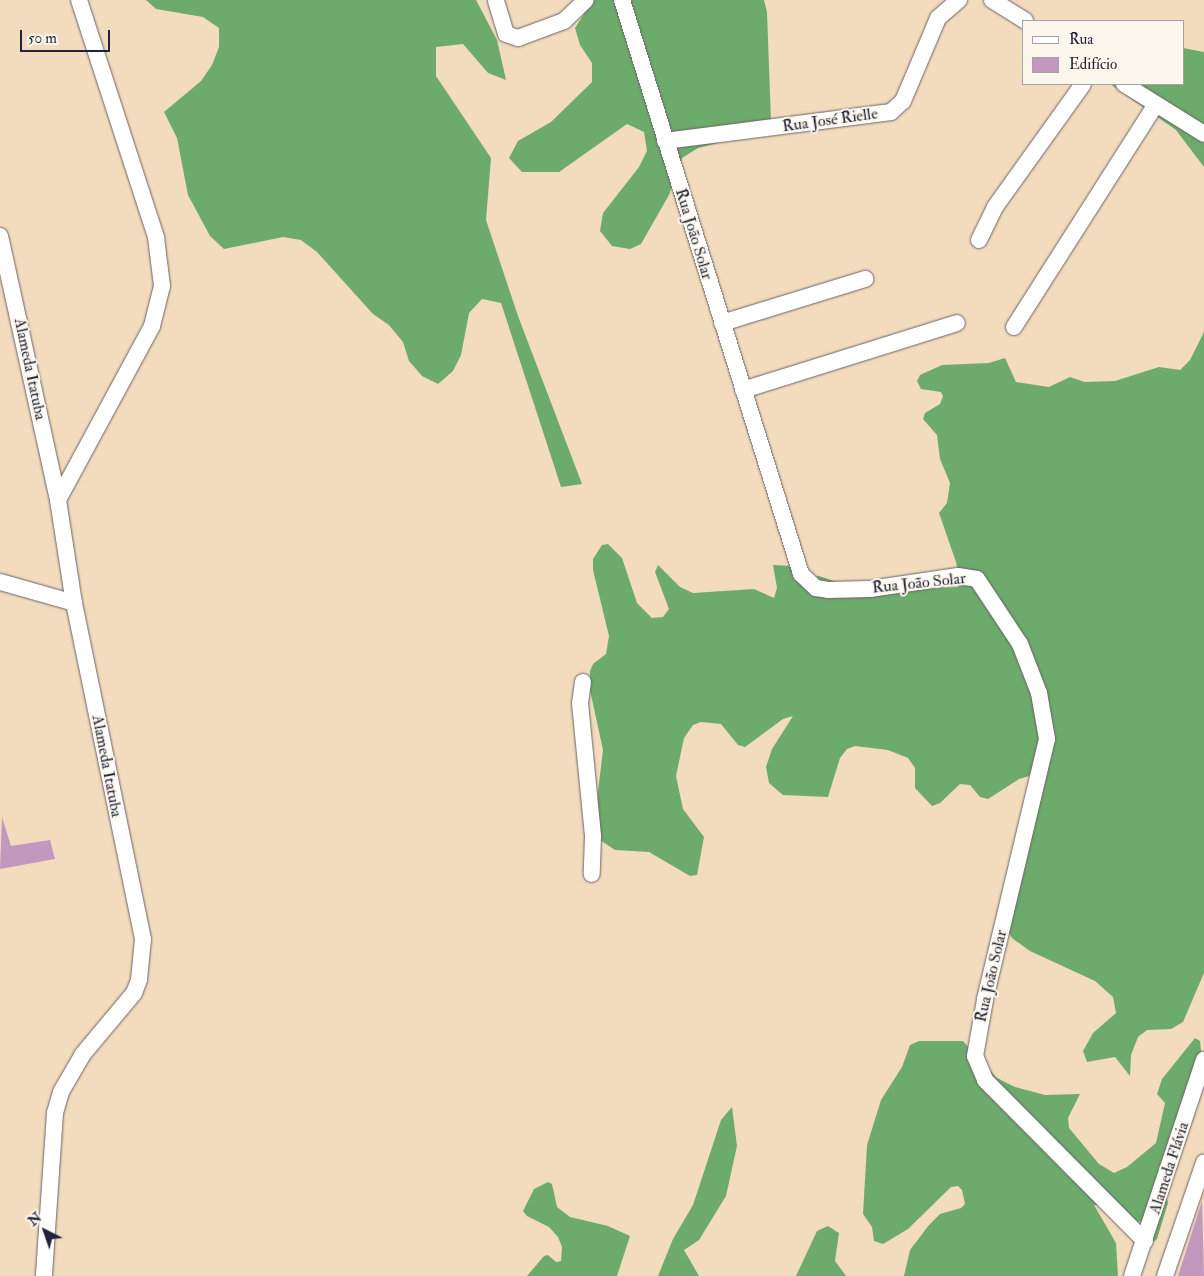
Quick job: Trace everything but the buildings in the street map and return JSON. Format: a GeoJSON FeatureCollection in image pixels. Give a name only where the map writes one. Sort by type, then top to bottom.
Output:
{"type":"FeatureCollection","features":[{"type":"Feature","properties":{"kind":"street"},"geometry":{"type":"LineString","coordinates":[[58,500],[152,326],[162,286],[156,237],[79,0]]}},
{"type":"Feature","properties":{"kind":"street"},"geometry":{"type":"LineString","coordinates":[[496,0],[506,34],[518,38],[564,21],[586,0]]}},
{"type":"Feature","properties":{"kind":"street","name":"Rua João Solar"},"geometry":{"type":"LineString","coordinates":[[622,0],[797,563],[809,583],[828,590],[870,589],[968,576],[984,586],[1020,644],[1039,693],[1048,739],[975,1044],[977,1062],[986,1080],[1024,1122],[1145,1241]]}},
{"type":"Feature","properties":{"kind":"street","name":"Rua José Rielle"},"geometry":{"type":"LineString","coordinates":[[665,141],[891,112],[903,101],[938,18],[959,0]]}},
{"type":"Feature","properties":{"kind":"street"},"geometry":{"type":"LineString","coordinates":[[992,0],[1024,20]]}},
{"type":"Feature","properties":{"kind":"street"},"geometry":{"type":"LineString","coordinates":[[979,240],[995,207],[1082,85]]}},
{"type":"Feature","properties":{"kind":"street"},"geometry":{"type":"LineString","coordinates":[[1126,85],[1204,134]]}},
{"type":"Feature","properties":{"kind":"street"},"geometry":{"type":"LineString","coordinates":[[1014,327],[1156,104]]}},
{"type":"Feature","properties":{"kind":"street","name":"Alameda Itatuba"},"geometry":{"type":"LineString","coordinates":[[0,236],[58,500],[74,603],[143,939],[142,960],[134,993],[82,1054],[61,1092],[55,1113],[44,1276]]}},
{"type":"Feature","properties":{"kind":"street"},"geometry":{"type":"LineString","coordinates":[[722,324],[865,279]]}},
{"type":"Feature","properties":{"kind":"street"},"geometry":{"type":"LineString","coordinates":[[743,390],[957,324]]}},
{"type":"Feature","properties":{"kind":"street"},"geometry":{"type":"LineString","coordinates":[[0,582],[74,603]]}},
{"type":"Feature","properties":{"kind":"street"},"geometry":{"type":"LineString","coordinates":[[583,682],[580,703],[593,836],[592,874]]}},
{"type":"Feature","properties":{"kind":"street","name":"Alameda Flávia"},"geometry":{"type":"LineString","coordinates":[[1132,1276],[1204,1060]]}},
{"type":"Feature","properties":{"kind":"street"},"geometry":{"type":"LineString","coordinates":[[1165,1276],[1204,1163]]}},
{"type":"Feature","properties":{"kind":"green space"},"geometry":{"type":"Polygon","coordinates":[[[146,0],[476,0],[497,40],[506,80],[488,73],[463,44],[436,47],[436,76],[491,158],[486,220],[518,316],[582,484],[561,487],[501,303],[482,299],[469,313],[461,355],[453,371],[438,384],[422,376],[409,361],[403,342],[389,325],[373,314],[317,252],[301,240],[283,237],[224,249],[210,236],[188,195],[177,138],[164,112],[201,81],[212,65],[219,47],[219,28],[203,17],[156,9],[146,0]]]}},
{"type":"Feature","properties":{"kind":"green space"},"geometry":{"type":"Polygon","coordinates":[[[593,0],[764,0],[767,12],[771,121],[734,139],[698,148],[682,158],[669,195],[641,244],[630,249],[612,246],[600,231],[603,213],[639,167],[647,151],[644,132],[627,124],[559,172],[522,172],[509,158],[518,141],[551,122],[592,82],[592,63],[580,45],[575,28],[593,0]]]}},
{"type":"Feature","properties":{"kind":"green space"},"geometry":{"type":"Polygon","coordinates":[[[1184,48],[1204,52],[1204,167],[1176,130],[1111,85],[1184,85],[1184,48]]]}},
{"type":"Feature","properties":{"kind":"green space"},"geometry":{"type":"Polygon","coordinates":[[[1204,332],[1204,973],[1183,1022],[1171,1029],[1147,1030],[1138,1037],[1131,1055],[1130,1076],[1115,1057],[1087,1062],[1083,1051],[1093,1033],[1116,1013],[1113,997],[1095,981],[1030,951],[1013,939],[1007,931],[1036,774],[1019,779],[988,799],[980,797],[970,785],[960,784],[940,803],[932,806],[915,788],[915,768],[908,758],[888,750],[855,746],[847,749],[840,758],[828,797],[783,795],[769,783],[766,767],[772,749],[793,716],[783,719],[745,747],[738,745],[721,724],[701,722],[693,725],[684,738],[676,776],[683,809],[704,837],[697,875],[690,876],[649,852],[615,850],[600,840],[596,809],[603,750],[590,690],[590,671],[593,664],[606,654],[609,636],[593,570],[593,559],[602,545],[608,544],[622,558],[637,603],[652,618],[663,617],[669,609],[655,572],[658,565],[680,587],[693,593],[754,589],[774,598],[777,588],[773,565],[793,566],[812,577],[819,576],[867,592],[958,587],[960,580],[956,562],[939,513],[947,503],[950,483],[940,459],[937,435],[923,419],[925,413],[940,404],[943,396],[941,392],[921,389],[917,381],[920,375],[942,365],[989,363],[1005,358],[1016,382],[1049,387],[1070,377],[1085,382],[1115,381],[1159,367],[1180,370],[1190,360],[1204,332]]]}},
{"type":"Feature","properties":{"kind":"green space"},"geometry":{"type":"Polygon","coordinates":[[[1195,1038],[1200,1041],[1202,1060],[1163,1182],[1168,1203],[1157,1239],[1152,1243],[1143,1222],[1122,1220],[1100,1205],[1094,1205],[1116,1243],[1118,1276],[904,1276],[910,1250],[929,1225],[940,1214],[961,1208],[965,1204],[962,1190],[958,1186],[951,1187],[908,1229],[883,1244],[874,1241],[872,1227],[863,1214],[867,1145],[881,1100],[902,1067],[910,1045],[919,1041],[963,1041],[997,1078],[1015,1087],[1045,1095],[1080,1094],[1068,1118],[1069,1128],[1099,1164],[1114,1173],[1127,1167],[1156,1143],[1165,1103],[1157,1094],[1162,1079],[1195,1038]]]}},
{"type":"Feature","properties":{"kind":"green space"},"geometry":{"type":"Polygon","coordinates":[[[732,1107],[737,1146],[726,1196],[699,1240],[684,1250],[699,1276],[658,1276],[673,1239],[693,1205],[721,1120],[732,1107]]]}},
{"type":"Feature","properties":{"kind":"green space"},"geometry":{"type":"Polygon","coordinates":[[[548,1182],[552,1184],[557,1207],[570,1217],[608,1226],[630,1236],[617,1276],[527,1276],[544,1256],[548,1255],[556,1262],[561,1261],[562,1247],[558,1237],[549,1227],[527,1216],[523,1211],[534,1189],[548,1182]]]}},
{"type":"Feature","properties":{"kind":"green space"},"geometry":{"type":"Polygon","coordinates":[[[828,1226],[839,1233],[835,1261],[846,1276],[796,1276],[817,1231],[828,1226]]]}}]}
